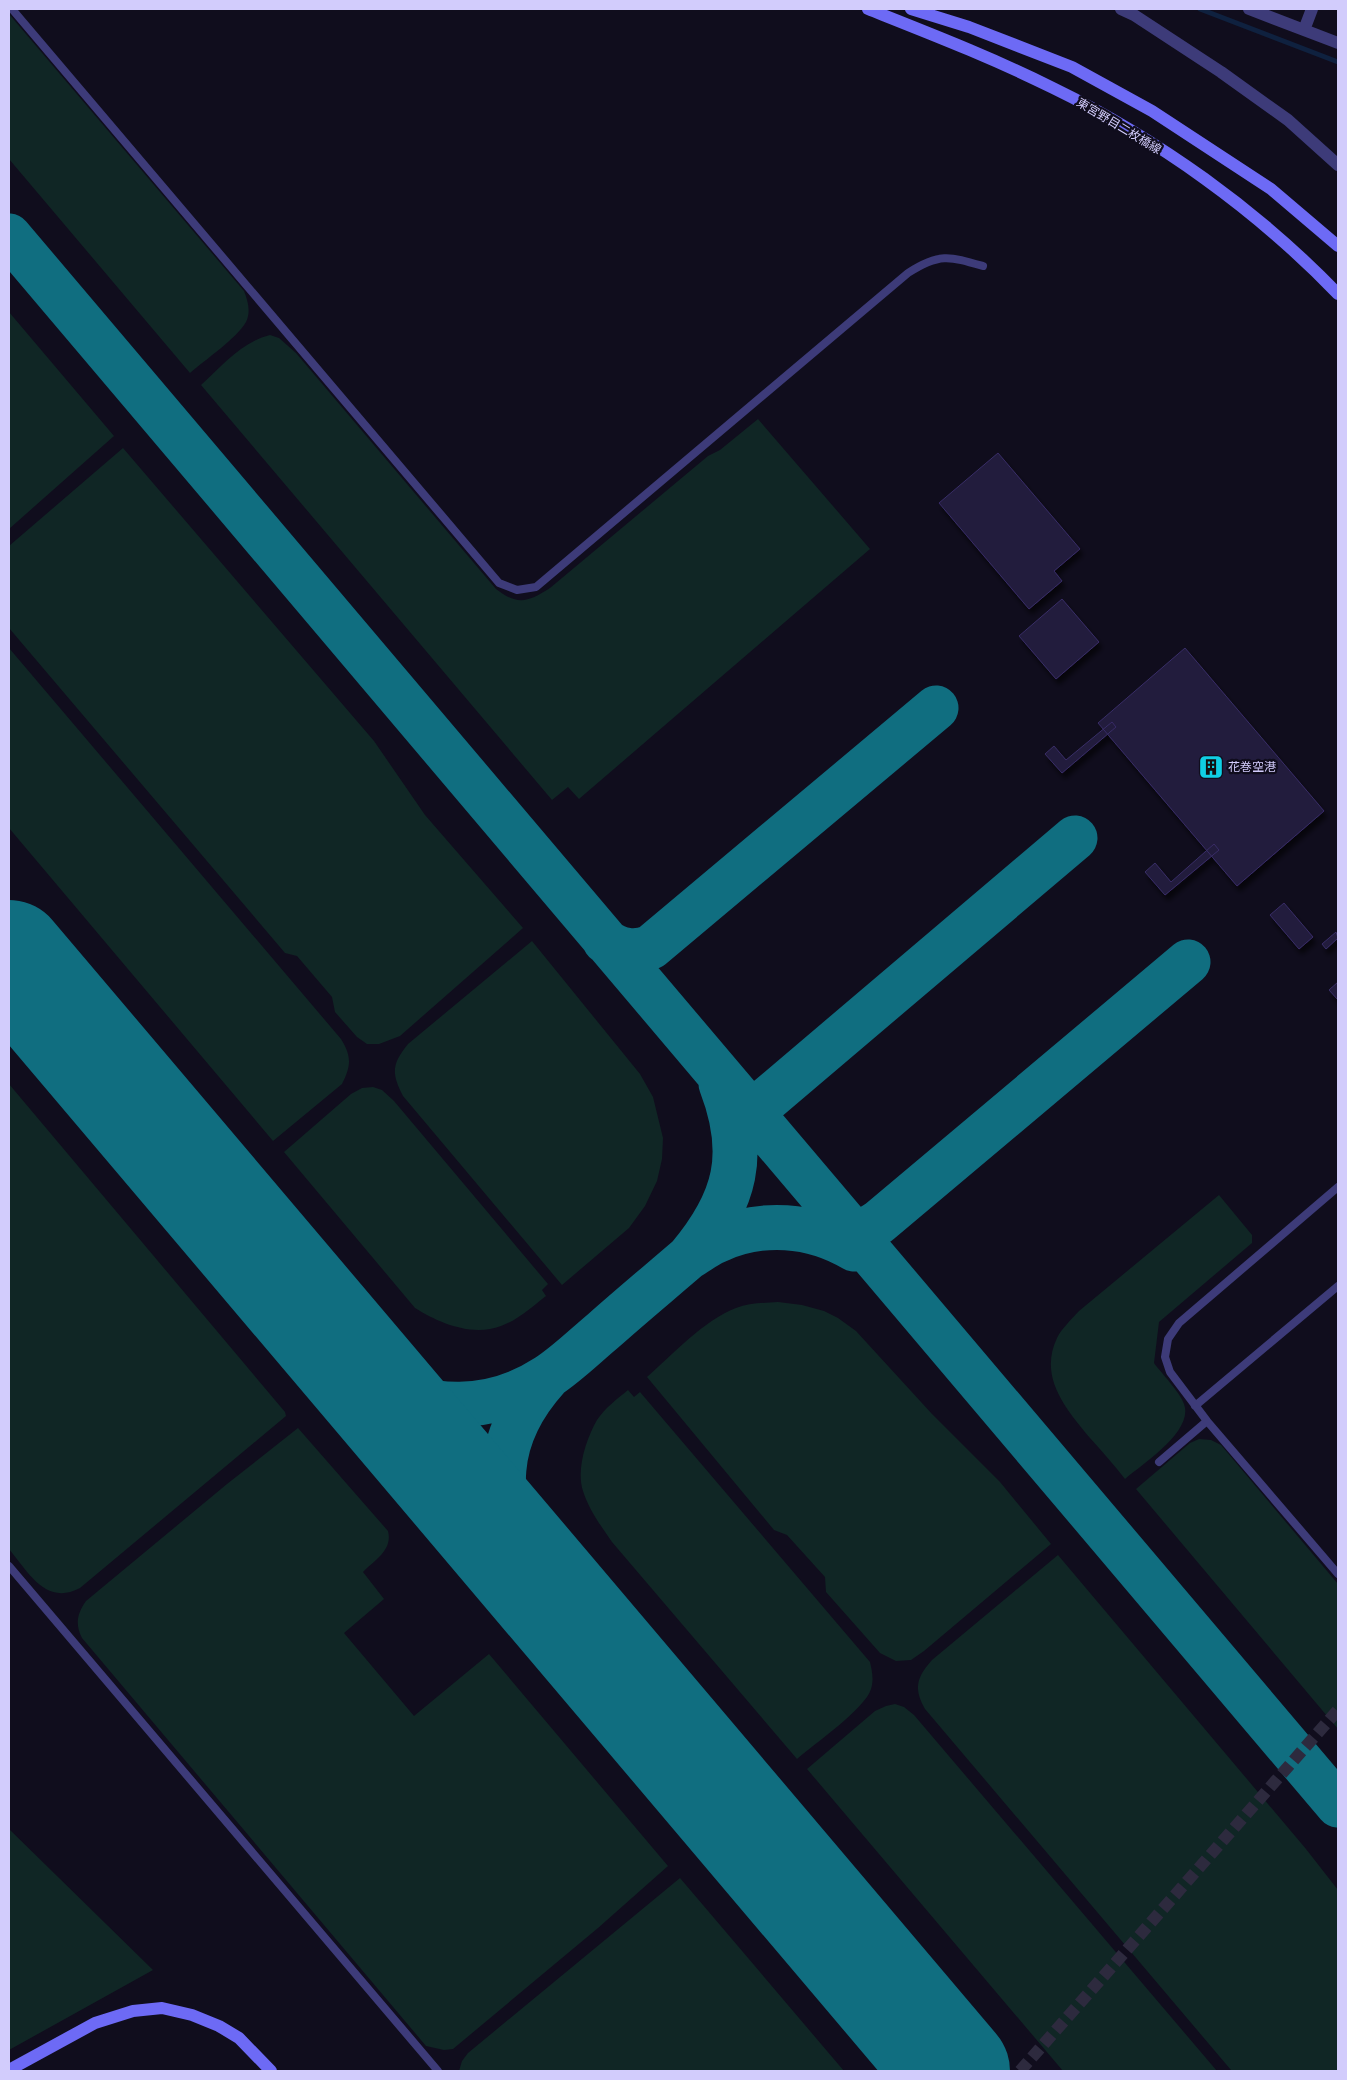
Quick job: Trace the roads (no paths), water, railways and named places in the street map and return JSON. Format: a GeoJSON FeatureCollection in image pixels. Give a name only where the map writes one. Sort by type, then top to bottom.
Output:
{"type":"FeatureCollection","features":[{"type":"Feature","properties":{"kind":"main road","name":"東宮野目二枚橋線"},"geometry":{"type":"LineString","coordinates":[[868,9],[962,46],[1045,84],[1131,130],[1244,210],[1313,268],[1338,294]]}},
{"type":"Feature","properties":{"kind":"main road"},"geometry":{"type":"LineString","coordinates":[[911,9],[968,26],[1072,67],[1152,111],[1271,189],[1338,246]]}},
{"type":"Feature","properties":{"kind":"main road"},"geometry":{"type":"LineString","coordinates":[[9,2070],[95,2023],[133,2011],[162,2008],[192,2015],[219,2026],[239,2038],[271,2071]]}},
{"type":"Feature","properties":{"kind":"street"},"geometry":{"type":"LineString","coordinates":[[1121,9],[1134,15],[1221,72],[1288,120],[1338,165]]}},
{"type":"Feature","properties":{"kind":"street"},"geometry":{"type":"LineString","coordinates":[[1249,9],[1338,43]]}},
{"type":"Feature","properties":{"kind":"street"},"geometry":{"type":"LineString","coordinates":[[1304,30],[1312,9]]}},
{"type":"Feature","properties":{"kind":"lane"},"geometry":{"type":"LineString","coordinates":[[12,9],[499,583],[517,590],[536,587],[908,273],[923,263],[941,258],[960,260],[983,266]]}},
{"type":"Feature","properties":{"kind":"lane"},"geometry":{"type":"LineString","coordinates":[[1338,1187],[1179,1323],[1168,1340],[1165,1358],[1170,1372],[1207,1421],[1338,1574]]}},
{"type":"Feature","properties":{"kind":"lane"},"geometry":{"type":"LineString","coordinates":[[1195,1406],[1338,1286]]}},
{"type":"Feature","properties":{"kind":"lane"},"geometry":{"type":"LineString","coordinates":[[1159,1462],[1207,1421]]}},
{"type":"Feature","properties":{"kind":"lane"},"geometry":{"type":"LineString","coordinates":[[9,1566],[438,2071]]}},
{"type":"Feature","properties":{"kind":"waterway"},"geometry":{"type":"LineString","coordinates":[[1200,9],[1338,62]]}},
{"type":"Feature","properties":{"kind":"tunnel"},"geometry":{"type":"LineString","coordinates":[[1020,2071],[1338,1710]]}},
{"type":"Feature","properties":{"kind":"place","name":"花巻空港"},"geometry":{"type":"Point","coordinates":[1211,767]}}]}
